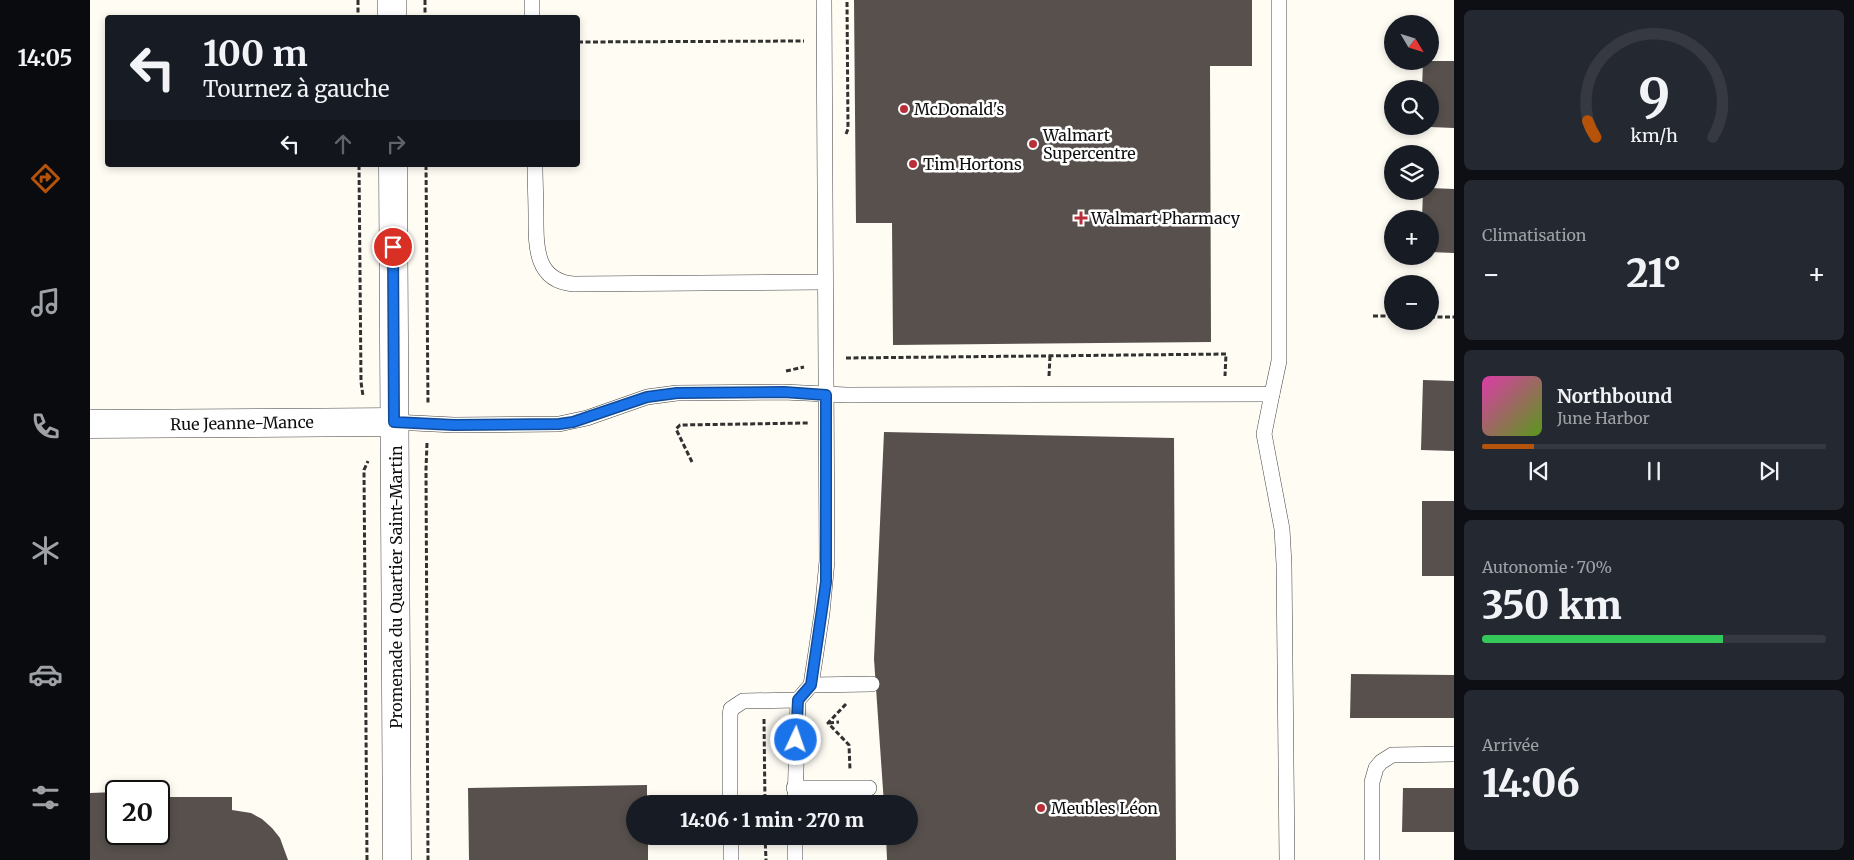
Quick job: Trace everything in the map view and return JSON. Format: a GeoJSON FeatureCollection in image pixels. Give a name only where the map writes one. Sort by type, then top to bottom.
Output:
{"type":"FeatureCollection","features":[{"type":"Feature","properties":{"kind":"street"},"geometry":{"type":"LineString","coordinates":[[392,0],[392,15]]}},
{"type":"Feature","properties":{"kind":"street","name":"Promenade du Quartier Saint-Martin"},"geometry":{"type":"LineString","coordinates":[[393,167],[397,860]]}},
{"type":"Feature","properties":{"kind":"street","name":"Rue Jeanne-Mance"},"geometry":{"type":"LineString","coordinates":[[90,424],[394,422]]}},
{"type":"Feature","properties":{"kind":"lane"},"geometry":{"type":"LineString","coordinates":[[532,0],[532,15]]}},
{"type":"Feature","properties":{"kind":"lane"},"geometry":{"type":"LineString","coordinates":[[794,795],[798,700],[811,685],[826,582],[827,423],[824,0]]}},
{"type":"Feature","properties":{"kind":"lane"},"geometry":{"type":"LineString","coordinates":[[1279,0],[1279,361],[1264,434],[1282,529],[1284,564],[1287,860]]}},
{"type":"Feature","properties":{"kind":"lane"},"geometry":{"type":"LineString","coordinates":[[535,167],[537,253],[543,267],[560,282],[574,284],[825,282]]}},
{"type":"Feature","properties":{"kind":"lane"},"geometry":{"type":"LineString","coordinates":[[394,422],[454,425],[559,424],[573,422],[660,394],[677,393],[784,392],[826,395],[1272,394]]}},
{"type":"Feature","properties":{"kind":"lane"},"geometry":{"type":"LineString","coordinates":[[811,685],[872,684]]}},
{"type":"Feature","properties":{"kind":"lane"},"geometry":{"type":"LineString","coordinates":[[730,795],[730,715],[732,708],[743,702],[798,700]]}},
{"type":"Feature","properties":{"kind":"lane"},"geometry":{"type":"LineString","coordinates":[[1372,860],[1372,782],[1376,768],[1381,762],[1392,755],[1454,754]]}},
{"type":"Feature","properties":{"kind":"lane"},"geometry":{"type":"LineString","coordinates":[[794,788],[869,788]]}},
{"type":"Feature","properties":{"kind":"lane"},"geometry":{"type":"LineString","coordinates":[[731,845],[731,860]]}},
{"type":"Feature","properties":{"kind":"lane"},"geometry":{"type":"LineString","coordinates":[[795,845],[795,860]]}},
{"type":"Feature","properties":{"kind":"path"},"geometry":{"type":"LineString","coordinates":[[358,0],[358,15]]}},
{"type":"Feature","properties":{"kind":"path"},"geometry":{"type":"LineString","coordinates":[[425,0],[426,15]]}},
{"type":"Feature","properties":{"kind":"path"},"geometry":{"type":"LineString","coordinates":[[580,42],[806,41]]}},
{"type":"Feature","properties":{"kind":"path"},"geometry":{"type":"LineString","coordinates":[[359,167],[361,382],[364,400]]}},
{"type":"Feature","properties":{"kind":"path"},"geometry":{"type":"LineString","coordinates":[[426,167],[428,392]]}},
{"type":"Feature","properties":{"kind":"path"},"geometry":{"type":"LineString","coordinates":[[1373,316],[1384,316]]}},
{"type":"Feature","properties":{"kind":"path"},"geometry":{"type":"LineString","coordinates":[[1439,316],[1454,317]]}},
{"type":"Feature","properties":{"kind":"path"},"geometry":{"type":"LineString","coordinates":[[846,358],[1226,354],[1225,375]]}},
{"type":"Feature","properties":{"kind":"path"},"geometry":{"type":"LineString","coordinates":[[783,372],[804,367]]}},
{"type":"Feature","properties":{"kind":"path"},"geometry":{"type":"LineString","coordinates":[[692,462],[676,428],[680,425],[827,423]]}},
{"type":"Feature","properties":{"kind":"path","name":"Promenade du Quartier Saint-Martin"},"geometry":{"type":"LineString","coordinates":[[428,439],[426,470],[428,860]]}},
{"type":"Feature","properties":{"kind":"path","name":"Promenade du Quartier Saint-Martin"},"geometry":{"type":"LineString","coordinates":[[364,470],[367,860]]}},
{"type":"Feature","properties":{"kind":"path"},"geometry":{"type":"LineString","coordinates":[[828,723],[847,702],[847,697]]}},
{"type":"Feature","properties":{"kind":"path"},"geometry":{"type":"LineString","coordinates":[[828,723],[839,722]]}},
{"type":"Feature","properties":{"kind":"path"},"geometry":{"type":"LineString","coordinates":[[828,723],[849,744],[850,750]]}},
{"type":"Feature","properties":{"kind":"path"},"geometry":{"type":"LineString","coordinates":[[764,726],[765,795]]}},
{"type":"Feature","properties":{"kind":"path"},"geometry":{"type":"LineString","coordinates":[[765,845],[766,860]]}},
{"type":"Feature","properties":{"kind":"building","name":"Walmart Supercentre"},"geometry":{"type":"Polygon","coordinates":[[[854,0],[1252,0],[1252,66],[1210,66],[1211,342],[893,345],[892,223],[856,223],[854,0]]]}},
{"type":"Feature","properties":{"kind":"building"},"geometry":{"type":"Polygon","coordinates":[[[1439,61],[1454,61],[1454,128],[1439,127],[1439,80],[1422,80],[1423,70],[1439,70],[1439,61]]]}},
{"type":"Feature","properties":{"kind":"building"},"geometry":{"type":"Polygon","coordinates":[[[1439,188],[1454,189],[1454,253],[1439,252],[1439,210],[1422,210],[1423,200],[1439,200],[1439,188]]]}},
{"type":"Feature","properties":{"kind":"building"},"geometry":{"type":"Polygon","coordinates":[[[1423,380],[1454,381],[1454,451],[1421,450],[1423,380]]]}},
{"type":"Feature","properties":{"kind":"building"},"geometry":{"type":"Polygon","coordinates":[[[884,432],[1174,438],[1176,860],[887,860],[886,845],[918,845],[918,795],[883,795],[874,659],[884,432]]]}},
{"type":"Feature","properties":{"kind":"building"},"geometry":{"type":"Polygon","coordinates":[[[1422,501],[1454,501],[1454,576],[1422,576],[1422,501]]]}},
{"type":"Feature","properties":{"kind":"building"},"geometry":{"type":"Polygon","coordinates":[[[1351,674],[1454,675],[1454,718],[1350,718],[1351,674]]]}},
{"type":"Feature","properties":{"kind":"building"},"geometry":{"type":"Polygon","coordinates":[[[647,785],[647,795],[626,795],[626,845],[648,845],[648,860],[469,860],[468,788],[647,785]]]}},
{"type":"Feature","properties":{"kind":"building"},"geometry":{"type":"Polygon","coordinates":[[[1403,788],[1454,788],[1454,832],[1402,832],[1403,788]]]}},
{"type":"Feature","properties":{"kind":"building"},"geometry":{"type":"Polygon","coordinates":[[[105,792],[105,845],[170,845],[170,797],[232,797],[232,810],[251,813],[262,819],[272,828],[280,838],[288,860],[90,860],[90,793],[105,792]]]}},
{"type":"Feature","properties":{"kind":"place","name":"McDonald's"},"geometry":{"type":"Point","coordinates":[904,109]}},
{"type":"Feature","properties":{"kind":"place","name":"Walmart Supercentre"},"geometry":{"type":"Point","coordinates":[1033,144]}},
{"type":"Feature","properties":{"kind":"place","name":"Tim Hortons"},"geometry":{"type":"Point","coordinates":[913,164]}},
{"type":"Feature","properties":{"kind":"place","name":"Walmart Pharmacy"},"geometry":{"type":"Point","coordinates":[1081,218]}},
{"type":"Feature","properties":{"kind":"place","name":"Meubles Léon"},"geometry":{"type":"Point","coordinates":[1041,808]}},
{"type":"Feature","properties":{"kind":"route"},"geometry":{"type":"LineString","coordinates":[[393,247],[394,422],[454,425],[559,424],[573,422],[660,394],[784,392],[826,395],[826,582],[811,685],[798,700],[796,740]]}}]}
